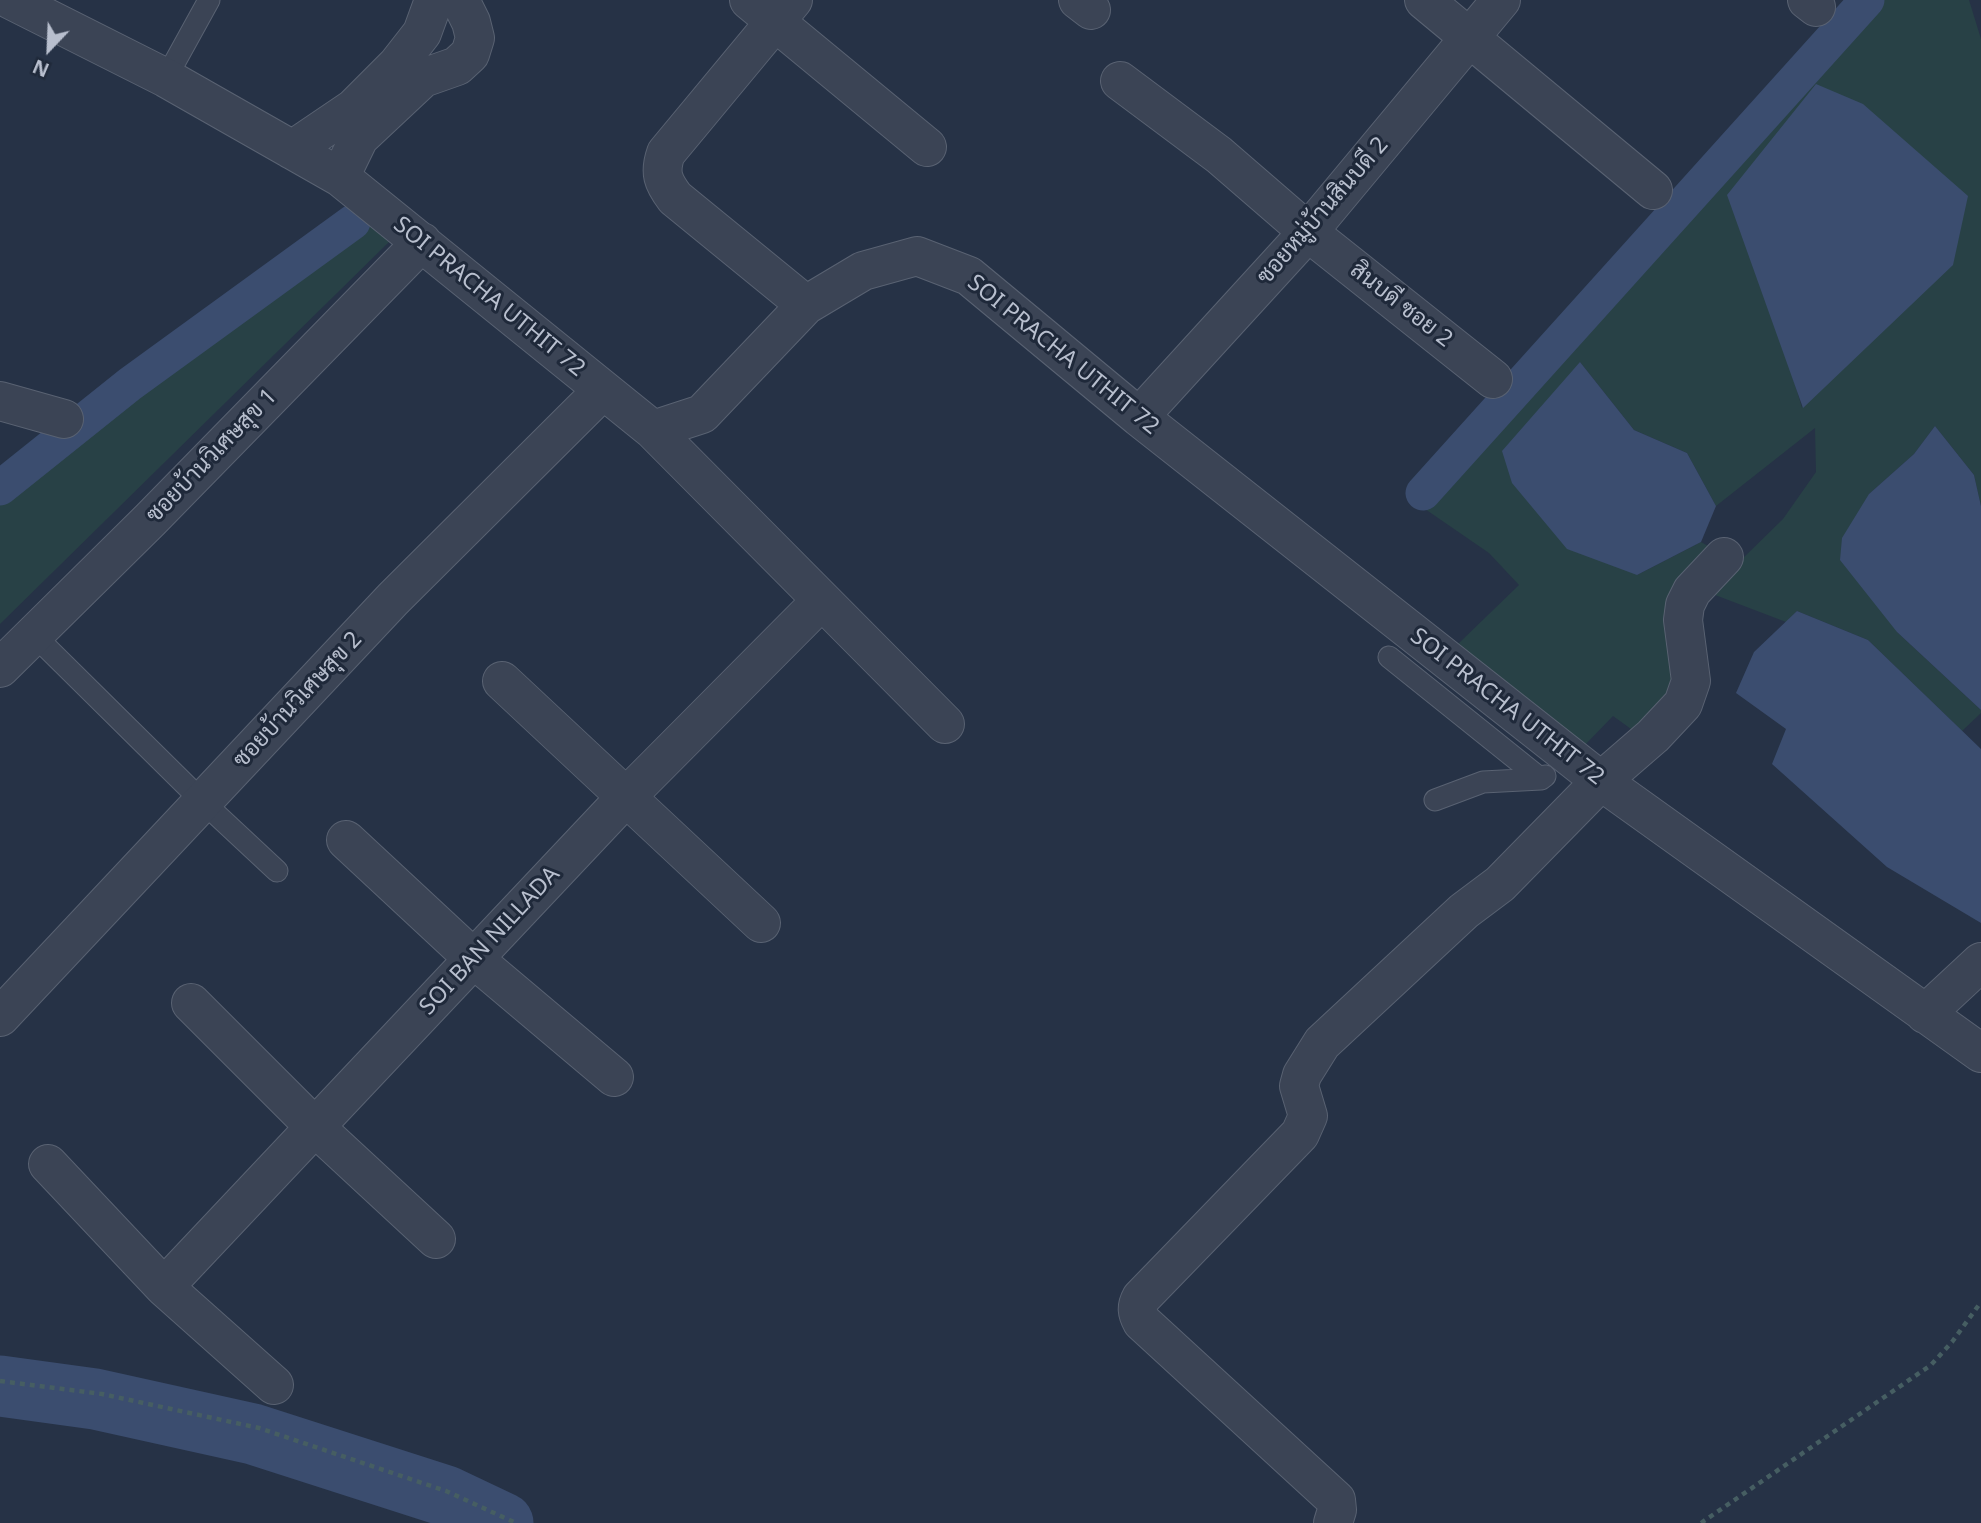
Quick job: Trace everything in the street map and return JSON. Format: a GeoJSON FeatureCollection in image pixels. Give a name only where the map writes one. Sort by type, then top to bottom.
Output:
{"type":"FeatureCollection","features":[{"type":"Feature","properties":{"kind":"street","name":"SOI PRACHA UTHIT 72"},"geometry":{"type":"LineString","coordinates":[[11,0],[166,78],[340,177],[653,430],[702,414],[806,305],[863,271],[917,256],[969,275],[1555,768],[1601,781],[1981,1053]]}},
{"type":"Feature","properties":{"kind":"street"},"geometry":{"type":"LineString","coordinates":[[292,150],[354,108],[397,65],[422,33],[434,0]]}},
{"type":"Feature","properties":{"kind":"street"},"geometry":{"type":"LineString","coordinates":[[340,177],[359,138],[423,78],[457,66],[470,54],[475,37],[460,0]]}},
{"type":"Feature","properties":{"kind":"street"},"geometry":{"type":"LineString","coordinates":[[1424,0],[1653,190]]}},
{"type":"Feature","properties":{"kind":"street","name":"ซอยหมู่บ้านสินบดี 2"},"geometry":{"type":"LineString","coordinates":[[1139,418],[1308,232],[1501,0]]}},
{"type":"Feature","properties":{"kind":"street"},"geometry":{"type":"LineString","coordinates":[[806,305],[675,198],[663,181],[661,168],[666,153],[773,7],[927,147]]}},
{"type":"Feature","properties":{"kind":"street","name":"สินบดี ซอย 2"},"geometry":{"type":"LineString","coordinates":[[1120,81],[1219,155],[1308,232],[1493,379]]}},
{"type":"Feature","properties":{"kind":"street","name":"ซอยบ้านวิเศษสุข 1"},"geometry":{"type":"LineString","coordinates":[[0,668],[150,520],[422,242]]}},
{"type":"Feature","properties":{"kind":"street","name":"ซอยบ้านวิเศษสุข 2"},"geometry":{"type":"LineString","coordinates":[[0,1017],[393,599],[603,390]]}},
{"type":"Feature","properties":{"kind":"street"},"geometry":{"type":"LineString","coordinates":[[0,401],[64,419]]}},
{"type":"Feature","properties":{"kind":"street"},"geometry":{"type":"LineString","coordinates":[[653,430],[945,724]]}},
{"type":"Feature","properties":{"kind":"street"},"geometry":{"type":"LineString","coordinates":[[1333,1523],[1337,1510],[1336,1500],[1142,1322],[1138,1316],[1138,1304],[1300,1134],[1308,1116],[1299,1086],[1302,1075],[1322,1043],[1464,911],[1500,884],[1601,781],[1653,736],[1682,704],[1691,681],[1683,620],[1685,605],[1692,591],[1724,557]]}},
{"type":"Feature","properties":{"kind":"street","name":"SOI BAN NILLADA"},"geometry":{"type":"LineString","coordinates":[[164,1286],[627,796],[821,601]]}},
{"type":"Feature","properties":{"kind":"street"},"geometry":{"type":"LineString","coordinates":[[502,681],[761,923]]}},
{"type":"Feature","properties":{"kind":"street"},"geometry":{"type":"LineString","coordinates":[[346,840],[474,959],[614,1077]]}},
{"type":"Feature","properties":{"kind":"street"},"geometry":{"type":"LineString","coordinates":[[1925,1014],[1981,962]]}},
{"type":"Feature","properties":{"kind":"street"},"geometry":{"type":"LineString","coordinates":[[191,1003],[315,1127],[436,1239]]}},
{"type":"Feature","properties":{"kind":"street"},"geometry":{"type":"LineString","coordinates":[[48,1164],[164,1286],[274,1385]]}},
{"type":"Feature","properties":{"kind":"lane"},"geometry":{"type":"LineString","coordinates":[[166,78],[209,0]]}},
{"type":"Feature","properties":{"kind":"lane"},"geometry":{"type":"LineString","coordinates":[[34,635],[277,871]]}},
{"type":"Feature","properties":{"kind":"lane"},"geometry":{"type":"LineString","coordinates":[[1389,657],[1555,768]]}},
{"type":"Feature","properties":{"kind":"lane"},"geometry":{"type":"LineString","coordinates":[[1435,800],[1483,782],[1555,768]]}},
{"type":"Feature","properties":{"kind":"path"},"geometry":{"type":"LineString","coordinates":[[1701,1523],[1931,1365],[1952,1342],[1981,1302]]}},
{"type":"Feature","properties":{"kind":"path"},"geometry":{"type":"LineString","coordinates":[[0,1381],[102,1394],[259,1428],[446,1490],[516,1523]]}},
{"type":"Feature","properties":{"kind":"green space"},"geometry":{"type":"Polygon","coordinates":[[[1848,0],[1969,0],[1981,39],[1981,506],[1974,475],[1935,426],[1914,454],[1869,494],[1897,632],[1981,710],[1962,731],[1868,640],[1797,611],[1786,622],[1702,590],[1656,747],[1613,716],[1582,748],[1458,644],[1519,585],[1489,553],[1409,498],[1848,0]],[[1863,104],[1790,367],[1802,408],[1863,104]],[[1580,362],[1637,575],[1701,542],[1738,563],[1783,519],[1816,472],[1815,428],[1716,506],[1687,453],[1634,430],[1580,362]]]}},
{"type":"Feature","properties":{"kind":"green space"},"geometry":{"type":"Polygon","coordinates":[[[356,212],[391,240],[0,624],[0,503],[356,212]]]}},
{"type":"Feature","properties":{"kind":"water"},"geometry":{"type":"Polygon","coordinates":[[[1816,84],[1863,104],[1968,196],[1953,265],[1803,408],[1727,195],[1816,84]]]}},
{"type":"Feature","properties":{"kind":"water"},"geometry":{"type":"Polygon","coordinates":[[[1580,362],[1634,430],[1687,453],[1716,506],[1701,542],[1637,575],[1567,549],[1512,483],[1502,451],[1580,362]]]}},
{"type":"Feature","properties":{"kind":"water"},"geometry":{"type":"Polygon","coordinates":[[[1935,426],[1974,475],[1981,506],[1981,710],[1897,632],[1840,560],[1842,538],[1869,494],[1914,454],[1935,426]]]}},
{"type":"Feature","properties":{"kind":"water"},"geometry":{"type":"Polygon","coordinates":[[[1797,611],[1868,640],[1981,749],[1981,923],[1887,867],[1772,764],[1786,729],[1736,693],[1754,652],[1797,611]]]}},
{"type":"Feature","properties":{"kind":"waterway"},"geometry":{"type":"LineString","coordinates":[[1423,493],[1867,0]]}},
{"type":"Feature","properties":{"kind":"waterway"},"geometry":{"type":"LineString","coordinates":[[0,488],[130,384],[353,222]]}},
{"type":"Feature","properties":{"kind":"waterway"},"geometry":{"type":"LineString","coordinates":[[0,1386],[95,1399],[253,1434],[446,1496],[503,1523]]}}]}
